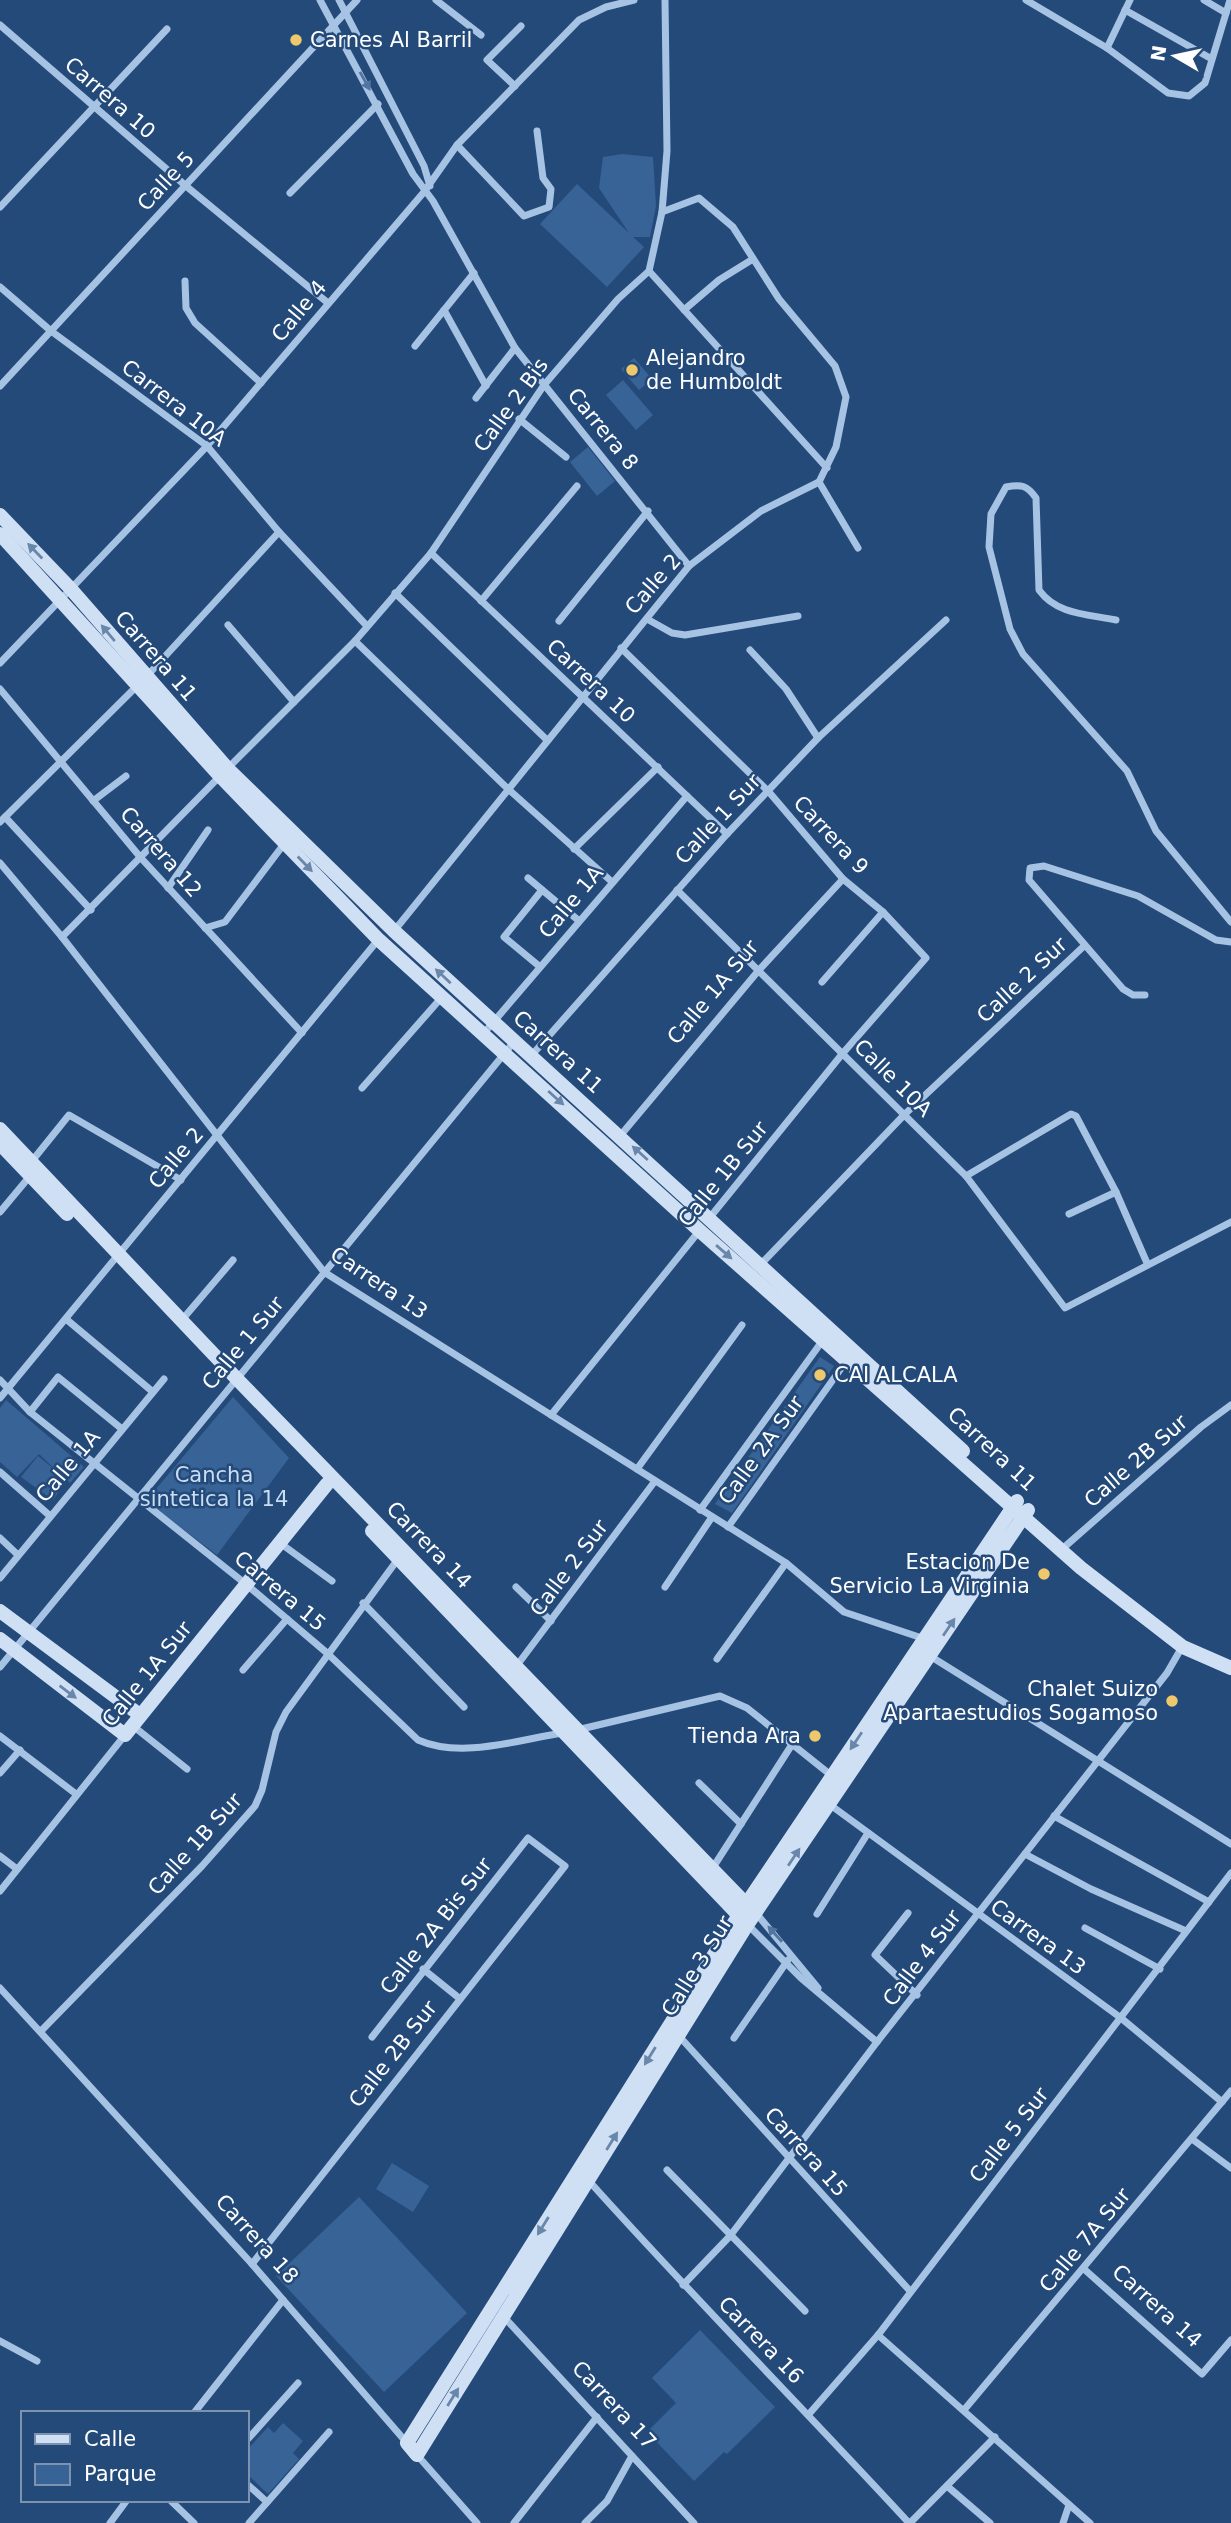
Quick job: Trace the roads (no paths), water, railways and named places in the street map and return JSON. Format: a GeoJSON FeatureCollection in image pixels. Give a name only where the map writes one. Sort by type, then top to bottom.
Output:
{"type":"FeatureCollection","features":[{"type":"Feature","properties":{"kind":"street","name":"Carrera 8"},"geometry":{"type":"LineString","coordinates":[[320,0],[515,348],[648,511],[689,566]]}},
{"type":"Feature","properties":{"kind":"street","name":"Carrera 8"},"geometry":{"type":"LineString","coordinates":[[339,0],[424,166],[427,188]]}},
{"type":"Feature","properties":{"kind":"street","name":"Calle 5"},"geometry":{"type":"LineString","coordinates":[[0,386],[357,0]]}},
{"type":"Feature","properties":{"kind":"street"},"geometry":{"type":"LineString","coordinates":[[436,0],[481,35]]}},
{"type":"Feature","properties":{"kind":"street","name":"Calle 4"},"geometry":{"type":"LineString","coordinates":[[0,663],[208,446],[427,188],[457,145],[579,20],[607,7],[634,0]]}},
{"type":"Feature","properties":{"kind":"street"},"geometry":{"type":"LineString","coordinates":[[665,0],[667,151],[662,212],[649,271],[827,468]]}},
{"type":"Feature","properties":{"kind":"street"},"geometry":{"type":"LineString","coordinates":[[1026,0],[1107,47],[1168,93],[1189,96],[1205,83],[1210,58],[1230,0]]}},
{"type":"Feature","properties":{"kind":"street"},"geometry":{"type":"LineString","coordinates":[[1107,47],[1130,0]]}},
{"type":"Feature","properties":{"kind":"street"},"geometry":{"type":"LineString","coordinates":[[1204,0],[1226,13]]}},
{"type":"Feature","properties":{"kind":"street"},"geometry":{"type":"LineString","coordinates":[[1125,10],[1210,58]]}},
{"type":"Feature","properties":{"kind":"street","name":"Carrera 10"},"geometry":{"type":"LineString","coordinates":[[0,25],[93,108],[328,303]]}},
{"type":"Feature","properties":{"kind":"street"},"geometry":{"type":"LineString","coordinates":[[515,86],[487,60],[521,26]]}},
{"type":"Feature","properties":{"kind":"street"},"geometry":{"type":"LineString","coordinates":[[0,207],[167,29]]}},
{"type":"Feature","properties":{"kind":"street"},"geometry":{"type":"LineString","coordinates":[[290,193],[378,104]]}},
{"type":"Feature","properties":{"kind":"street"},"geometry":{"type":"LineString","coordinates":[[457,145],[524,216],[549,207],[552,198],[551,189],[543,178],[537,131]]}},
{"type":"Feature","properties":{"kind":"street"},"geometry":{"type":"LineString","coordinates":[[662,212],[699,198],[733,227],[779,299],[835,366],[846,397],[827,468],[819,482],[858,548]]}},
{"type":"Feature","properties":{"kind":"street"},"geometry":{"type":"LineString","coordinates":[[684,310],[719,280],[753,259]]}},
{"type":"Feature","properties":{"kind":"street","name":"Calle 2 Bis"},"geometry":{"type":"LineString","coordinates":[[62,937],[355,641],[431,553],[544,385],[618,299],[649,271]]}},
{"type":"Feature","properties":{"kind":"street"},"geometry":{"type":"LineString","coordinates":[[415,346],[474,273]]}},
{"type":"Feature","properties":{"kind":"street"},"geometry":{"type":"LineString","coordinates":[[185,281],[186,308],[195,323],[261,383]]}},
{"type":"Feature","properties":{"kind":"street","name":"Carrera 10A"},"geometry":{"type":"LineString","coordinates":[[0,287],[51,331],[208,446],[279,532],[367,626]]}},
{"type":"Feature","properties":{"kind":"street"},"geometry":{"type":"LineString","coordinates":[[444,310],[486,386]]}},
{"type":"Feature","properties":{"kind":"street"},"geometry":{"type":"LineString","coordinates":[[476,398],[515,348]]}},
{"type":"Feature","properties":{"kind":"street"},"geometry":{"type":"LineString","coordinates":[[519,419],[565,457]]}},
{"type":"Feature","properties":{"kind":"street","name":"Calle 2"},"geometry":{"type":"LineString","coordinates":[[394,931],[689,566],[761,511],[819,482]]}},
{"type":"Feature","properties":{"kind":"street"},"geometry":{"type":"LineString","coordinates":[[1116,620],[1060,609],[1048,603],[1039,590],[1036,498],[1030,489],[1020,484],[1006,487],[991,514],[989,547],[1010,629],[1023,654],[1127,771],[1156,831],[1231,922]]}},
{"type":"Feature","properties":{"kind":"street"},"geometry":{"type":"LineString","coordinates":[[481,601],[578,486]]}},
{"type":"Feature","properties":{"kind":"street"},"geometry":{"type":"LineString","coordinates":[[559,621],[648,511]]}},
{"type":"Feature","properties":{"kind":"street","name":"Carrera 11"},"geometry":{"type":"LineString","coordinates":[[0,515],[285,843],[379,940],[442,996],[488,1027]]}},
{"type":"Feature","properties":{"kind":"street"},"geometry":{"type":"LineString","coordinates":[[91,910],[2,820],[142,681],[279,532]]}},
{"type":"Feature","properties":{"kind":"street","name":"Carrera 11"},"geometry":{"type":"LineString","coordinates":[[0,534],[65,593]]}},
{"type":"Feature","properties":{"kind":"street","name":"Carrera 10"},"geometry":{"type":"LineString","coordinates":[[431,553],[658,766],[726,834]]}},
{"type":"Feature","properties":{"kind":"street"},"geometry":{"type":"LineString","coordinates":[[395,593],[547,740]]}},
{"type":"Feature","properties":{"kind":"street"},"geometry":{"type":"LineString","coordinates":[[647,618],[673,633],[685,635],[798,616]]}},
{"type":"Feature","properties":{"kind":"street","name":"Calle 1 Sur"},"geometry":{"type":"LineString","coordinates":[[531,1056],[726,834],[818,738],[946,621]]}},
{"type":"Feature","properties":{"kind":"street"},"geometry":{"type":"LineString","coordinates":[[228,625],[294,702]]}},
{"type":"Feature","properties":{"kind":"street"},"geometry":{"type":"LineString","coordinates":[[355,641],[507,788],[611,881]]}},
{"type":"Feature","properties":{"kind":"street","name":"Carrera 9"},"geometry":{"type":"LineString","coordinates":[[621,648],[769,792],[843,879],[883,912],[926,958]]}},
{"type":"Feature","properties":{"kind":"street"},"geometry":{"type":"LineString","coordinates":[[750,650],[786,689],[818,738]]}},
{"type":"Feature","properties":{"kind":"street","name":"Carrera 12"},"geometry":{"type":"LineString","coordinates":[[0,689],[141,858],[302,1033]]}},
{"type":"Feature","properties":{"kind":"street","name":"Calle 1A"},"geometry":{"type":"LineString","coordinates":[[574,849],[658,766]]}},
{"type":"Feature","properties":{"kind":"street","name":"Carrera 11"},"geometry":{"type":"LineString","coordinates":[[224,772],[394,931],[488,1027],[700,1231],[828,1335],[1115,1592],[1183,1647],[1231,1668]]}},
{"type":"Feature","properties":{"kind":"street"},"geometry":{"type":"LineString","coordinates":[[93,801],[127,776]]}},
{"type":"Feature","properties":{"kind":"street","name":"Calle 1A"},"geometry":{"type":"LineString","coordinates":[[488,1027],[611,881],[687,796]]}},
{"type":"Feature","properties":{"kind":"street"},"geometry":{"type":"LineString","coordinates":[[168,888],[208,830]]}},
{"type":"Feature","properties":{"kind":"street"},"geometry":{"type":"LineString","coordinates":[[205,928],[225,922],[285,843]]}},
{"type":"Feature","properties":{"kind":"street","name":"Carrera 13"},"geometry":{"type":"LineString","coordinates":[[0,863],[62,937],[324,1272],[786,1563],[844,1612],[925,1639]]}},
{"type":"Feature","properties":{"kind":"street","name":"Calle 2 Sur"},"geometry":{"type":"LineString","coordinates":[[762,1264],[905,1114],[1084,946],[1029,880],[1030,868],[1044,866],[1138,896],[1216,940],[1231,942]]}},
{"type":"Feature","properties":{"kind":"street"},"geometry":{"type":"LineString","coordinates":[[528,878],[578,920]]}},
{"type":"Feature","properties":{"kind":"street","name":"Calle 1A Sur"},"geometry":{"type":"LineString","coordinates":[[620,1136],[759,970],[843,879]]}},
{"type":"Feature","properties":{"kind":"street"},"geometry":{"type":"LineString","coordinates":[[539,966],[503,937],[542,890]]}},
{"type":"Feature","properties":{"kind":"street","name":"Calle 10A"},"geometry":{"type":"LineString","coordinates":[[677,890],[966,1175],[1065,1308],[1147,1263]]}},
{"type":"Feature","properties":{"kind":"street"},"geometry":{"type":"LineString","coordinates":[[822,982],[883,912]]}},
{"type":"Feature","properties":{"kind":"street","name":"Calle 2"},"geometry":{"type":"LineString","coordinates":[[0,1398],[379,940]]}},
{"type":"Feature","properties":{"kind":"street"},"geometry":{"type":"LineString","coordinates":[[1084,946],[1123,989],[1133,995],[1145,995]]}},
{"type":"Feature","properties":{"kind":"street","name":"Calle 1B Sur"},"geometry":{"type":"LineString","coordinates":[[551,1415],[843,1053],[926,958]]}},
{"type":"Feature","properties":{"kind":"street"},"geometry":{"type":"LineString","coordinates":[[362,1088],[442,996]]}},
{"type":"Feature","properties":{"kind":"street","name":"Carrera 11"},"geometry":{"type":"LineString","coordinates":[[510,1047],[531,1056],[762,1264],[828,1335],[847,1360],[1020,1509]]}},
{"type":"Feature","properties":{"kind":"street","name":"Calle 1 Sur"},"geometry":{"type":"LineString","coordinates":[[0,1667],[510,1047]]}},
{"type":"Feature","properties":{"kind":"street"},"geometry":{"type":"LineString","coordinates":[[966,1175],[1071,1114],[1076,1116],[1116,1192],[1147,1263],[1231,1222]]}},
{"type":"Feature","properties":{"kind":"street"},"geometry":{"type":"LineString","coordinates":[[0,1212],[69,1115],[181,1180]]}},
{"type":"Feature","properties":{"kind":"street","name":"Carrera 14"},"geometry":{"type":"LineString","coordinates":[[0,1129],[30,1169]]}},
{"type":"Feature","properties":{"kind":"street","name":"Carrera 14"},"geometry":{"type":"LineString","coordinates":[[0,1144],[30,1169],[747,1914],[793,1954],[822,1994]]}},
{"type":"Feature","properties":{"kind":"street"},"geometry":{"type":"LineString","coordinates":[[1069,1214],[1116,1192]]}},
{"type":"Feature","properties":{"kind":"street","name":"Carrera 14"},"geometry":{"type":"LineString","coordinates":[[116,1258],[181,1321],[234,1382]]}},
{"type":"Feature","properties":{"kind":"street"},"geometry":{"type":"LineString","coordinates":[[181,1321],[233,1261]]}},
{"type":"Feature","properties":{"kind":"street"},"geometry":{"type":"LineString","coordinates":[[65,1319],[153,1392]]}},
{"type":"Feature","properties":{"kind":"street"},"geometry":{"type":"LineString","coordinates":[[637,1469],[742,1325]]}},
{"type":"Feature","properties":{"kind":"street"},"geometry":{"type":"LineString","coordinates":[[700,1510],[828,1335]]}},
{"type":"Feature","properties":{"kind":"street","name":"Calle 2A Sur"},"geometry":{"type":"LineString","coordinates":[[728,1527],[847,1360]]}},
{"type":"Feature","properties":{"kind":"street"},"geometry":{"type":"LineString","coordinates":[[30,1412],[58,1377],[122,1429]]}},
{"type":"Feature","properties":{"kind":"street","name":"Calle 1A"},"geometry":{"type":"LineString","coordinates":[[0,1578],[92,1462],[164,1379]]}},
{"type":"Feature","properties":{"kind":"street","name":"Carrera 15"},"geometry":{"type":"LineString","coordinates":[[0,1380],[30,1412],[137,1500],[247,1585],[327,1653],[418,1740],[435,1748],[455,1749],[571,1731],[720,1696],[747,1708],[833,1776]]}},
{"type":"Feature","properties":{"kind":"street","name":"Calle 2B Sur"},"geometry":{"type":"LineString","coordinates":[[1063,1547],[1231,1405]]}},
{"type":"Feature","properties":{"kind":"street","name":"Carrera 14"},"geometry":{"type":"LineString","coordinates":[[293,1442],[327,1484],[401,1554]]}},
{"type":"Feature","properties":{"kind":"street"},"geometry":{"type":"LineString","coordinates":[[0,1472],[50,1515]]}},
{"type":"Feature","properties":{"kind":"street","name":"Calle 2 Sur"},"geometry":{"type":"LineString","coordinates":[[514,1670],[656,1481]]}},
{"type":"Feature","properties":{"kind":"street","name":"Calle 1A Sur"},"geometry":{"type":"LineString","coordinates":[[0,1891],[327,1484]]}},
{"type":"Feature","properties":{"kind":"street","name":"Calle 3 Sur"},"geometry":{"type":"LineString","coordinates":[[407,2443],[564,2205],[833,1776],[925,1639],[1020,1509]]}},
{"type":"Feature","properties":{"kind":"street","name":"Calle 3 Sur"},"geometry":{"type":"LineString","coordinates":[[417,2455],[503,2316],[564,2205],[588,2180],[678,2036],[747,1914],[829,1804],[930,1656],[1020,1509]]}},
{"type":"Feature","properties":{"kind":"street"},"geometry":{"type":"LineString","coordinates":[[665,1587],[712,1517]]}},
{"type":"Feature","properties":{"kind":"street"},"geometry":{"type":"LineString","coordinates":[[0,1538],[18,1555]]}},
{"type":"Feature","properties":{"kind":"street"},"geometry":{"type":"LineString","coordinates":[[280,1543],[332,1581]]}},
{"type":"Feature","properties":{"kind":"street","name":"Calle 1B Sur"},"geometry":{"type":"LineString","coordinates":[[41,2031],[202,1866],[255,1806],[262,1790],[276,1732],[286,1712],[401,1554]]}},
{"type":"Feature","properties":{"kind":"street"},"geometry":{"type":"LineString","coordinates":[[717,1659],[786,1563]]}},
{"type":"Feature","properties":{"kind":"street"},"geometry":{"type":"LineString","coordinates":[[516,1587],[551,1621]]}},
{"type":"Feature","properties":{"kind":"street"},"geometry":{"type":"LineString","coordinates":[[363,1603],[464,1707]]}},
{"type":"Feature","properties":{"kind":"street"},"geometry":{"type":"LineString","coordinates":[[0,1611],[187,1769]]}},
{"type":"Feature","properties":{"kind":"street"},"geometry":{"type":"LineString","coordinates":[[243,1670],[287,1619]]}},
{"type":"Feature","properties":{"kind":"street"},"geometry":{"type":"LineString","coordinates":[[0,1639],[13,1651],[133,1725]]}},
{"type":"Feature","properties":{"kind":"street","name":"Calle 4 Sur"},"geometry":{"type":"LineString","coordinates":[[683,2286],[730,2236],[877,2042],[917,1995],[976,1914],[1167,1673],[1183,1647]]}},
{"type":"Feature","properties":{"kind":"street"},"geometry":{"type":"LineString","coordinates":[[930,1656],[1231,1844]]}},
{"type":"Feature","properties":{"kind":"street","name":"Carrera 14"},"geometry":{"type":"LineString","coordinates":[[571,1731],[711,1870],[786,1962],[877,2042]]}},
{"type":"Feature","properties":{"kind":"street"},"geometry":{"type":"LineString","coordinates":[[0,1736],[76,1794]]}},
{"type":"Feature","properties":{"kind":"street"},"geometry":{"type":"LineString","coordinates":[[711,1870],[793,1743]]}},
{"type":"Feature","properties":{"kind":"street"},"geometry":{"type":"LineString","coordinates":[[0,1773],[20,1750]]}},
{"type":"Feature","properties":{"kind":"street"},"geometry":{"type":"LineString","coordinates":[[699,1783],[741,1824]]}},
{"type":"Feature","properties":{"kind":"street","name":"Carrera 13"},"geometry":{"type":"LineString","coordinates":[[829,1804],[1121,2018],[1222,2102]]}},
{"type":"Feature","properties":{"kind":"street"},"geometry":{"type":"LineString","coordinates":[[1055,1816],[1209,1902]]}},
{"type":"Feature","properties":{"kind":"street"},"geometry":{"type":"LineString","coordinates":[[817,1914],[868,1833]]}},
{"type":"Feature","properties":{"kind":"street","name":"Calle 2A Bis Sur"},"geometry":{"type":"LineString","coordinates":[[372,2037],[528,1838],[565,1866]]}},
{"type":"Feature","properties":{"kind":"street"},"geometry":{"type":"LineString","coordinates":[[1025,1854],[1091,1889],[1186,1931]]}},
{"type":"Feature","properties":{"kind":"street"},"geometry":{"type":"LineString","coordinates":[[0,1856],[17,1869]]}},
{"type":"Feature","properties":{"kind":"street","name":"Calle 2B Sur"},"geometry":{"type":"LineString","coordinates":[[251,2264],[565,1866]]}},
{"type":"Feature","properties":{"kind":"street","name":"Calle 5 Sur"},"geometry":{"type":"LineString","coordinates":[[809,2414],[878,2335],[1231,1873]]}},
{"type":"Feature","properties":{"kind":"street"},"geometry":{"type":"LineString","coordinates":[[908,1913],[874,1955],[917,1995]]}},
{"type":"Feature","properties":{"kind":"street"},"geometry":{"type":"LineString","coordinates":[[1085,1928],[1160,1969]]}},
{"type":"Feature","properties":{"kind":"street"},"geometry":{"type":"LineString","coordinates":[[734,2038],[793,1954]]}},
{"type":"Feature","properties":{"kind":"street"},"geometry":{"type":"LineString","coordinates":[[423,1969],[459,1998]]}},
{"type":"Feature","properties":{"kind":"street","name":"Carrera 18"},"geometry":{"type":"LineString","coordinates":[[0,1988],[251,2264],[477,2523]]}},
{"type":"Feature","properties":{"kind":"street","name":"Carrera 15"},"geometry":{"type":"LineString","coordinates":[[678,2036],[910,2291]]}},
{"type":"Feature","properties":{"kind":"street","name":"Calle 7A Sur"},"geometry":{"type":"LineString","coordinates":[[964,2410],[1231,2091]]}},
{"type":"Feature","properties":{"kind":"street"},"geometry":{"type":"LineString","coordinates":[[1192,2139],[1231,2168]]}},
{"type":"Feature","properties":{"kind":"street"},"geometry":{"type":"LineString","coordinates":[[667,2170],[804,2311]]}},
{"type":"Feature","properties":{"kind":"street","name":"Carrera 16"},"geometry":{"type":"LineString","coordinates":[[588,2180],[683,2286],[809,2414],[909,2523]]}},
{"type":"Feature","properties":{"kind":"street","name":"Carrera 14"},"geometry":{"type":"LineString","coordinates":[[1084,2269],[1202,2374],[1231,2340]]}},
{"type":"Feature","properties":{"kind":"street"},"geometry":{"type":"LineString","coordinates":[[196,2411],[283,2300]]}},
{"type":"Feature","properties":{"kind":"street","name":"Carrera 17"},"geometry":{"type":"LineString","coordinates":[[503,2316],[694,2523]]}},
{"type":"Feature","properties":{"kind":"street"},"geometry":{"type":"LineString","coordinates":[[878,2335],[1090,2523]]}},
{"type":"Feature","properties":{"kind":"street"},"geometry":{"type":"LineString","coordinates":[[0,2341],[37,2361]]}},
{"type":"Feature","properties":{"kind":"street"},"geometry":{"type":"LineString","coordinates":[[248,2439],[298,2383]]}},
{"type":"Feature","properties":{"kind":"street"},"geometry":{"type":"LineString","coordinates":[[514,2523],[597,2417]]}},
{"type":"Feature","properties":{"kind":"street"},"geometry":{"type":"LineString","coordinates":[[249,2523],[329,2432]]}},
{"type":"Feature","properties":{"kind":"street"},"geometry":{"type":"LineString","coordinates":[[909,2523],[995,2437]]}},
{"type":"Feature","properties":{"kind":"street"},"geometry":{"type":"LineString","coordinates":[[585,2523],[607,2501],[632,2456]]}},
{"type":"Feature","properties":{"kind":"street"},"geometry":{"type":"LineString","coordinates":[[248,2485],[267,2502]]}},
{"type":"Feature","properties":{"kind":"street"},"geometry":{"type":"LineString","coordinates":[[947,2486],[990,2523]]}},
{"type":"Feature","properties":{"kind":"street"},"geometry":{"type":"LineString","coordinates":[[110,2523],[126,2502]]}},
{"type":"Feature","properties":{"kind":"street"},"geometry":{"type":"LineString","coordinates":[[172,2502],[194,2523]]}},
{"type":"Feature","properties":{"kind":"street"},"geometry":{"type":"LineString","coordinates":[[1063,2523],[1069,2505]]}},
{"type":"Feature","properties":{"kind":"place","name":"Carnes Al Barril"},"geometry":{"type":"Point","coordinates":[296,40]}},
{"type":"Feature","properties":{"kind":"place","name":"Alejandro de Humboldt"},"geometry":{"type":"Point","coordinates":[632,370]}},
{"type":"Feature","properties":{"kind":"place","name":"CAI ALCALA"},"geometry":{"type":"Point","coordinates":[820,1375]}},
{"type":"Feature","properties":{"kind":"place","name":"Estacion De Servicio La Virginia"},"geometry":{"type":"Point","coordinates":[1044,1574]}},
{"type":"Feature","properties":{"kind":"place","name":"Chalet Suizo Apartaestudios Sogamoso"},"geometry":{"type":"Point","coordinates":[1172,1701]}},
{"type":"Feature","properties":{"kind":"place","name":"Tienda Ara"},"geometry":{"type":"Point","coordinates":[815,1736]}},
{"type":"Feature","properties":{"kind":"park label","name":"Cancha sintetica la 14"},"geometry":{"type":"Point","coordinates":[214,1487]}}]}
